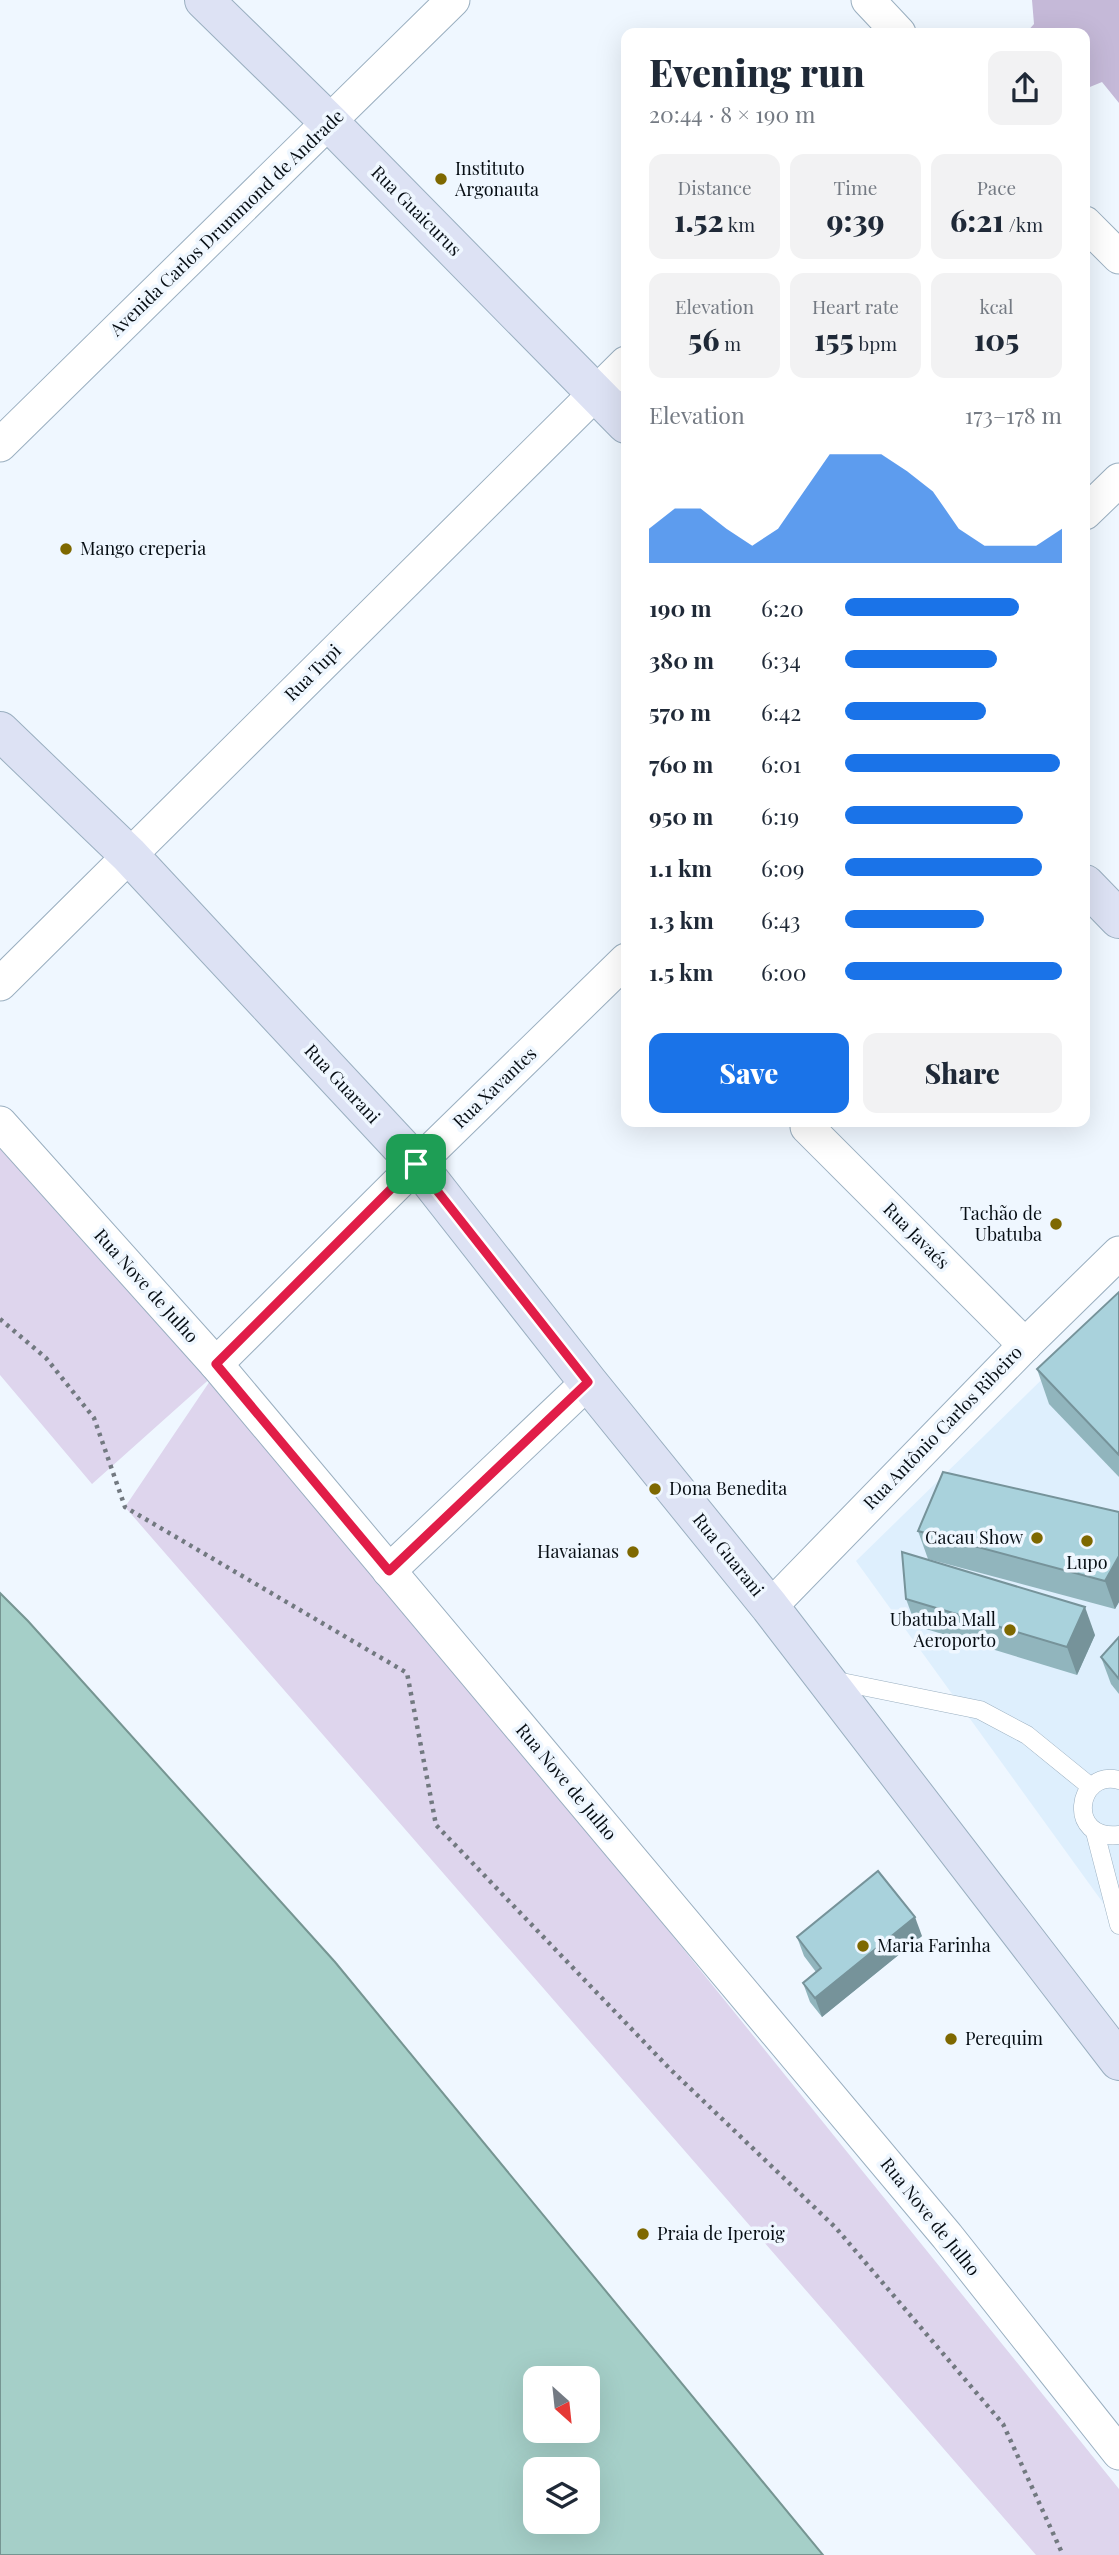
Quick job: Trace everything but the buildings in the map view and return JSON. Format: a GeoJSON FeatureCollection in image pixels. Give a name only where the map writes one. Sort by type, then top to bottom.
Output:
{"type":"FeatureCollection","features":[{"type":"Feature","properties":{"kind":"main road","name":"Rua Guaicurus"},"geometry":{"type":"LineString","coordinates":[[204,0],[330,123],[621,419]]}},
{"type":"Feature","properties":{"kind":"main road","name":"Rua Guarani"},"geometry":{"type":"LineString","coordinates":[[0,731],[129,855],[416,1164],[770,1606],[1119,2060]]}},
{"type":"Feature","properties":{"kind":"main road"},"geometry":{"type":"LineString","coordinates":[[1090,889],[1119,919]]}},
{"type":"Feature","properties":{"kind":"street","name":"Avenida Carlos Drummond de Andrade"},"geometry":{"type":"LineString","coordinates":[[0,445],[453,0]]}},
{"type":"Feature","properties":{"kind":"street"},"geometry":{"type":"LineString","coordinates":[[868,0],[894,28]]}},
{"type":"Feature","properties":{"kind":"street"},"geometry":{"type":"LineString","coordinates":[[1090,228],[1119,257]]}},
{"type":"Feature","properties":{"kind":"street","name":"Rua Tupi"},"geometry":{"type":"LineString","coordinates":[[0,984],[621,368]]}},
{"type":"Feature","properties":{"kind":"street"},"geometry":{"type":"LineString","coordinates":[[1090,508],[1119,480]]}},
{"type":"Feature","properties":{"kind":"street","name":"Rua Xavantes"},"geometry":{"type":"LineString","coordinates":[[216,1364],[621,965]]}},
{"type":"Feature","properties":{"kind":"street","name":"Rua Nove de Julho"},"geometry":{"type":"LineString","coordinates":[[0,1123],[216,1364],[947,2236],[1119,2453]]}},
{"type":"Feature","properties":{"kind":"street","name":"Rua Javaés"},"geometry":{"type":"LineString","coordinates":[[807,1127],[1025,1345]]}},
{"type":"Feature","properties":{"kind":"street","name":"Rua Antônio Carlos Ribeiro"},"geometry":{"type":"LineString","coordinates":[[770,1606],[1025,1345],[1119,1253]]}},
{"type":"Feature","properties":{"kind":"street"},"geometry":{"type":"LineString","coordinates":[[389,1571],[588,1382]]}},
{"type":"Feature","properties":{"kind":"lane"},"geometry":{"type":"LineString","coordinates":[[824,1678],[980,1710],[1027,1735],[1091,1787]]}},
{"type":"Feature","properties":{"kind":"lane"},"geometry":{"type":"LineString","coordinates":[[1119,1780],[1102,1780],[1091,1787],[1084,1798],[1082,1810],[1086,1823],[1095,1832],[1107,1837],[1119,1835]]}},
{"type":"Feature","properties":{"kind":"lane"},"geometry":{"type":"LineString","coordinates":[[1095,1832],[1119,1925]]}},
{"type":"Feature","properties":{"kind":"path"},"geometry":{"type":"LineString","coordinates":[[0,1319],[46,1358],[94,1418],[125,1507],[407,1673],[436,1825],[670,2069],[836,2228],[1003,2424],[1063,2555]]}},
{"type":"Feature","properties":{"kind":"shaded area"},"geometry":{"type":"Polygon","coordinates":[[[1032,0],[1119,0],[1119,103],[1102,82],[1090,87],[1090,28],[1030,28],[1034,24],[1032,0]]]}},
{"type":"Feature","properties":{"kind":"shaded area"},"geometry":{"type":"Polygon","coordinates":[[[0,1149],[217,1371],[1119,2489],[1119,2555],[1036,2555],[125,1507],[214,1375],[92,1484],[0,1375],[0,1149]]]}},
{"type":"Feature","properties":{"kind":"shaded area"},"geometry":{"type":"Polygon","coordinates":[[[1119,1304],[1119,1925],[856,1561],[1119,1304]]]}},
{"type":"Feature","properties":{"kind":"shaded area"},"geometry":{"type":"Polygon","coordinates":[[[0,1593],[335,1962],[823,2555],[0,2555],[0,1593]]]}},
{"type":"Feature","properties":{"kind":"place","name":"Instituto Argonauta"},"geometry":{"type":"Point","coordinates":[441,179]}},
{"type":"Feature","properties":{"kind":"place","name":"Mango creperia"},"geometry":{"type":"Point","coordinates":[66,549]}},
{"type":"Feature","properties":{"kind":"place","name":"Tachão de Ubatuba"},"geometry":{"type":"Point","coordinates":[1056,1224]}},
{"type":"Feature","properties":{"kind":"place","name":"Dona Benedita"},"geometry":{"type":"Point","coordinates":[655,1489]}},
{"type":"Feature","properties":{"kind":"place","name":"Cacau Show"},"geometry":{"type":"Point","coordinates":[1037,1538]}},
{"type":"Feature","properties":{"kind":"place","name":"Lupo"},"geometry":{"type":"Point","coordinates":[1087,1541]}},
{"type":"Feature","properties":{"kind":"place","name":"Havaianas"},"geometry":{"type":"Point","coordinates":[633,1552]}},
{"type":"Feature","properties":{"kind":"place","name":"Ubatuba Mall Aeroporto"},"geometry":{"type":"Point","coordinates":[1010,1630]}},
{"type":"Feature","properties":{"kind":"place","name":"Maria Farinha"},"geometry":{"type":"Point","coordinates":[863,1946]}},
{"type":"Feature","properties":{"kind":"place","name":"Perequim"},"geometry":{"type":"Point","coordinates":[951,2039]}},
{"type":"Feature","properties":{"kind":"place","name":"Praia de Iperoig"},"geometry":{"type":"Point","coordinates":[643,2234]}},
{"type":"Feature","properties":{"kind":"route"},"geometry":{"type":"LineString","coordinates":[[416,1164],[588,1382],[389,1571],[216,1364],[416,1164]]}}]}
